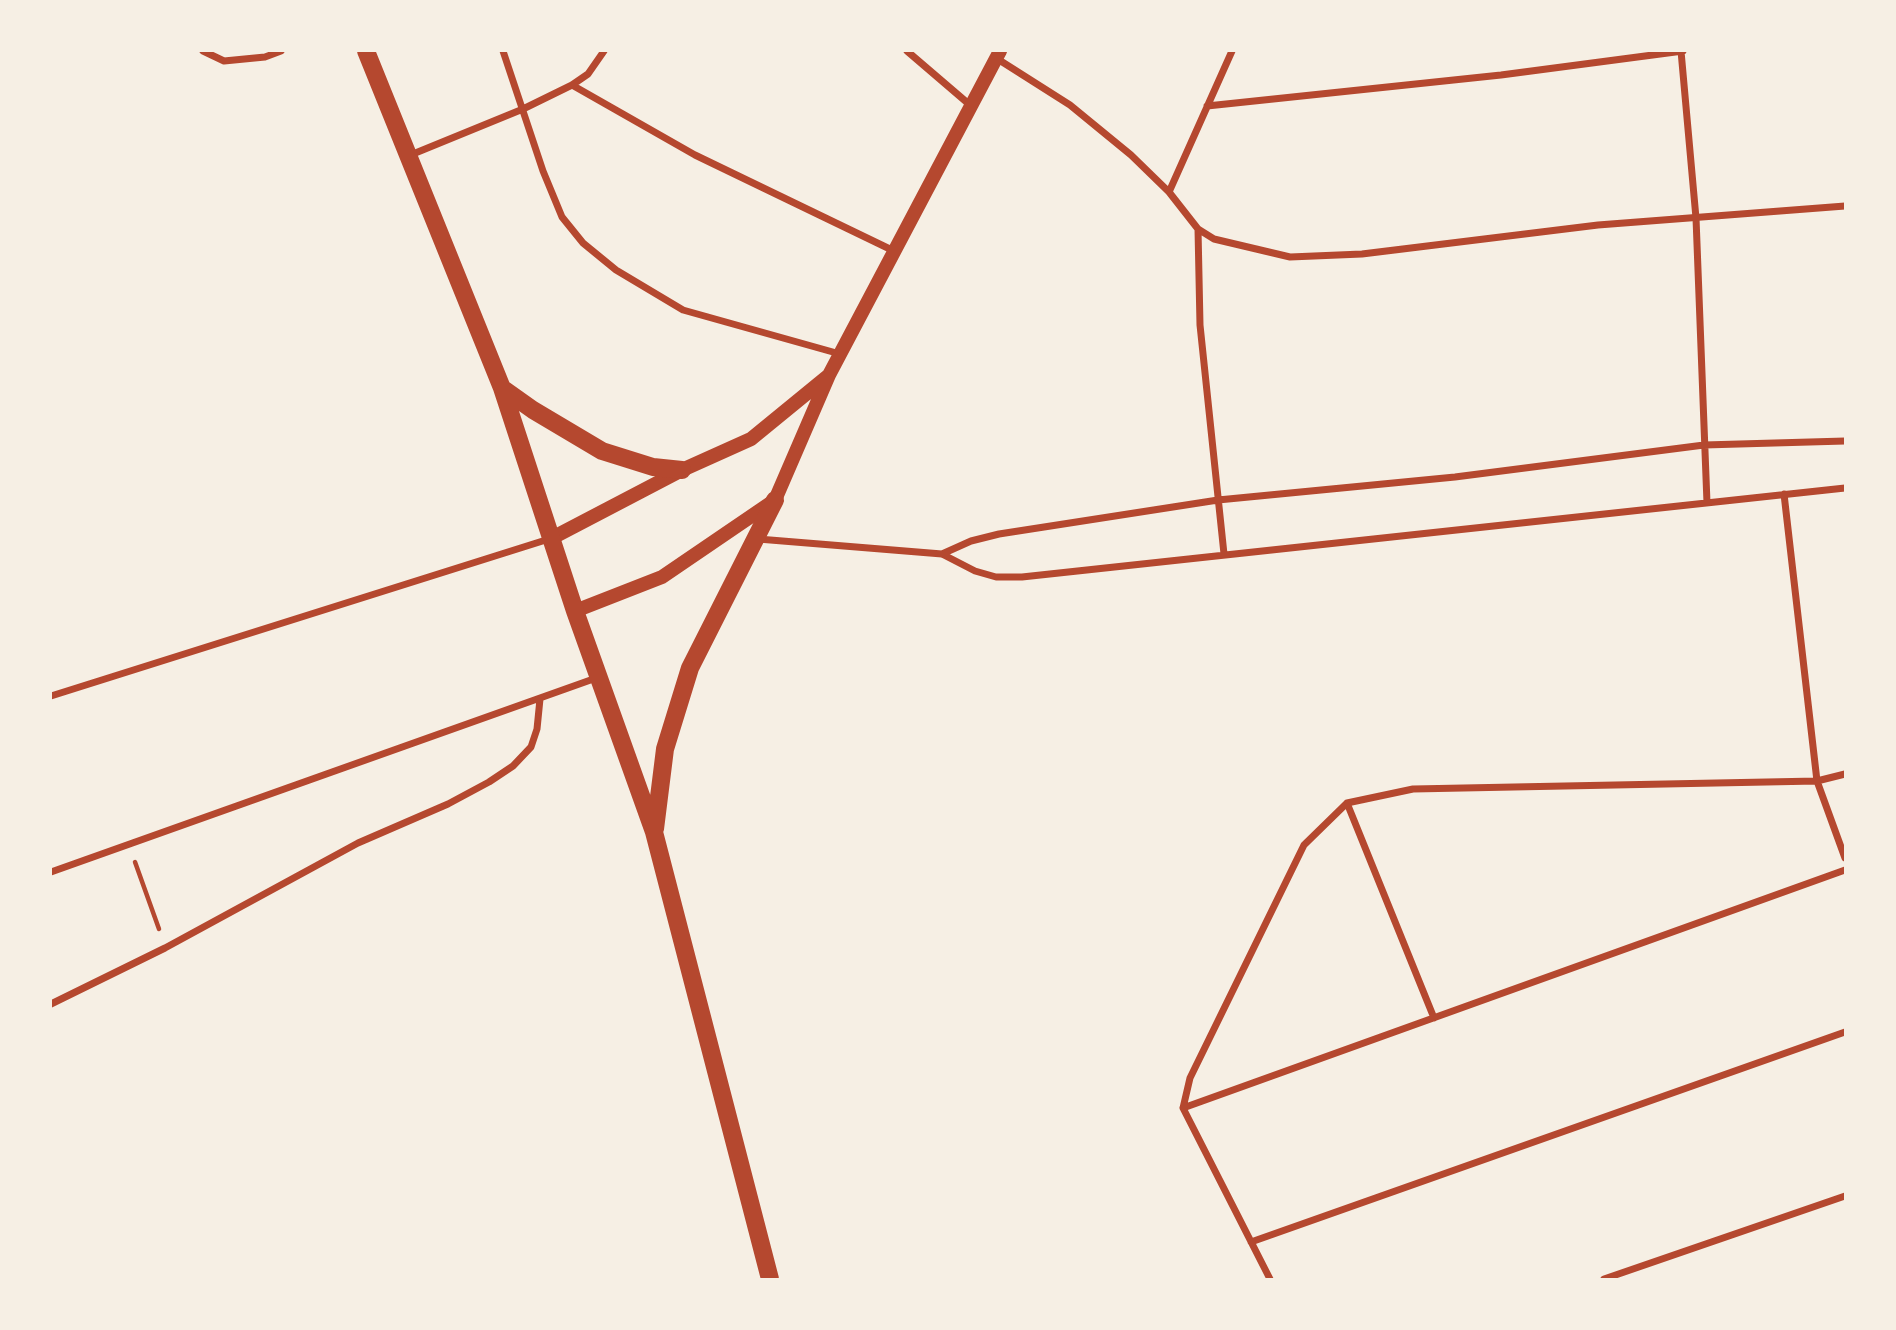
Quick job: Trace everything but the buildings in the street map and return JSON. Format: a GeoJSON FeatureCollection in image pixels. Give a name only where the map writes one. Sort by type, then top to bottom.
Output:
{"type":"FeatureCollection","features":[{"type":"Feature","properties":{"kind":"main road"},"geometry":{"type":"LineString","coordinates":[[366,51],[502,388],[550,539],[654,832],[770,1279]]}},
{"type":"Feature","properties":{"kind":"main road"},"geometry":{"type":"LineString","coordinates":[[654,832],[665,748],[676,705],[690,668],[775,500],[829,375],[998,54]]}},
{"type":"Feature","properties":{"kind":"main road"},"geometry":{"type":"LineString","coordinates":[[550,539],[682,470],[751,439],[829,375]]}},
{"type":"Feature","properties":{"kind":"main road"},"geometry":{"type":"LineString","coordinates":[[502,388],[602,451],[653,467],[682,470]]}},
{"type":"Feature","properties":{"kind":"main road"},"geometry":{"type":"LineString","coordinates":[[575,611],[662,577],[775,500]]}},
{"type":"Feature","properties":{"kind":"street"},"geometry":{"type":"LineString","coordinates":[[203,51],[224,61],[265,57],[281,51]]}},
{"type":"Feature","properties":{"kind":"street"},"geometry":{"type":"LineString","coordinates":[[503,51],[562,217],[583,243],[616,270],[683,310],[841,354]]}},
{"type":"Feature","properties":{"kind":"street"},"geometry":{"type":"LineString","coordinates":[[408,156],[523,109],[572,85],[588,74],[604,51]]}},
{"type":"Feature","properties":{"kind":"street"},"geometry":{"type":"LineString","coordinates":[[907,51],[971,105]]}},
{"type":"Feature","properties":{"kind":"street"},"geometry":{"type":"LineString","coordinates":[[1169,192],[1231,51]]}},
{"type":"Feature","properties":{"kind":"street"},"geometry":{"type":"LineString","coordinates":[[1207,106],[1501,75],[1682,51],[1696,218],[1707,503]]}},
{"type":"Feature","properties":{"kind":"street"},"geometry":{"type":"LineString","coordinates":[[998,54],[1070,105],[1132,155],[1169,192],[1198,229],[1214,239],[1290,257],[1362,254],[1598,225],[1845,206]]}},
{"type":"Feature","properties":{"kind":"street"},"geometry":{"type":"LineString","coordinates":[[572,85],[695,155],[895,251]]}},
{"type":"Feature","properties":{"kind":"street"},"geometry":{"type":"LineString","coordinates":[[1198,229],[1200,325],[1210,448],[1223,554]]}},
{"type":"Feature","properties":{"kind":"street"},"geometry":{"type":"LineString","coordinates":[[942,554],[971,541],[999,534],[1218,500],[1455,477],[1704,445],[1845,440]]}},
{"type":"Feature","properties":{"kind":"street"},"geometry":{"type":"LineString","coordinates":[[754,539],[942,554],[996,577],[1022,577],[1845,488]]}},
{"type":"Feature","properties":{"kind":"street"},"geometry":{"type":"LineString","coordinates":[[1784,494],[1817,781],[1845,858]]}},
{"type":"Feature","properties":{"kind":"street"},"geometry":{"type":"LineString","coordinates":[[51,696],[550,539]]}},
{"type":"Feature","properties":{"kind":"street"},"geometry":{"type":"LineString","coordinates":[[51,872],[600,676]]}},
{"type":"Feature","properties":{"kind":"street"},"geometry":{"type":"LineString","coordinates":[[51,1004],[165,948],[358,843],[448,804],[513,766],[531,747],[537,729],[540,699]]}},
{"type":"Feature","properties":{"kind":"street"},"geometry":{"type":"LineString","coordinates":[[1270,1279],[1183,1108],[1190,1078],[1304,845],[1347,803],[1413,789],[1817,781],[1845,774]]}},
{"type":"Feature","properties":{"kind":"street"},"geometry":{"type":"LineString","coordinates":[[1347,803],[1434,1018]]}},
{"type":"Feature","properties":{"kind":"street"},"geometry":{"type":"LineString","coordinates":[[1183,1108],[1845,870]]}},
{"type":"Feature","properties":{"kind":"street"},"geometry":{"type":"LineString","coordinates":[[1251,1242],[1845,1032]]}},
{"type":"Feature","properties":{"kind":"street"},"geometry":{"type":"LineString","coordinates":[[1604,1279],[1845,1196]]}},
{"type":"Feature","properties":{"kind":"path"},"geometry":{"type":"LineString","coordinates":[[129,844],[165,948]]}}]}
